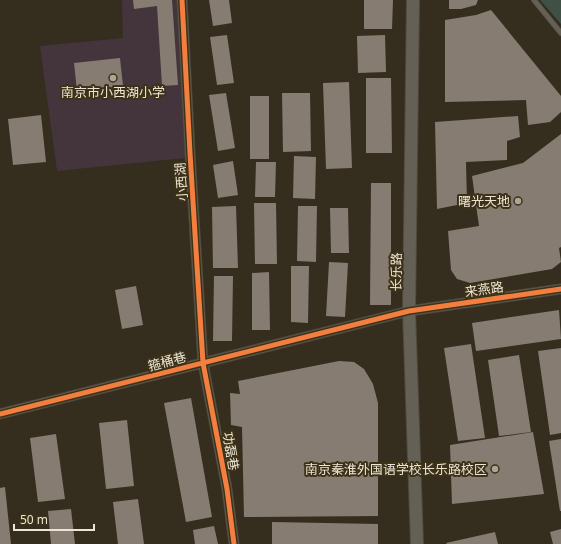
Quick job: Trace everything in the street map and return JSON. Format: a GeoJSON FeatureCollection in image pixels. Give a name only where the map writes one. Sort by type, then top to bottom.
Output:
{"type":"FeatureCollection","features":[{"type":"Feature","properties":{"kind":"main road","name":"长乐路"},"geometry":{"type":"LineString","coordinates":[[413,0],[409,311],[417,544]]}},
{"type":"Feature","properties":{"kind":"street","name":"小西湖"},"geometry":{"type":"LineString","coordinates":[[182,0],[190,153],[204,363]]}},
{"type":"Feature","properties":{"kind":"street","name":"来燕路"},"geometry":{"type":"LineString","coordinates":[[409,311],[561,289]]}},
{"type":"Feature","properties":{"kind":"street","name":"箍桶巷"},"geometry":{"type":"LineString","coordinates":[[0,414],[409,311]]}},
{"type":"Feature","properties":{"kind":"street","name":"功磊巷"},"geometry":{"type":"LineString","coordinates":[[204,363],[227,489],[234,544]]}},
{"type":"Feature","properties":{"kind":"lane"},"geometry":{"type":"LineString","coordinates":[[534,0],[561,33]]}},
{"type":"Feature","properties":{"kind":"shaded area","name":"南京市小西湖小学"},"geometry":{"type":"Polygon","coordinates":[[[122,0],[177,0],[185,158],[57,171],[40,46],[123,38],[122,0]]]}},
{"type":"Feature","properties":{"kind":"green space"},"geometry":{"type":"Polygon","coordinates":[[[540,0],[561,0],[561,24],[540,0]]]}},
{"type":"Feature","properties":{"kind":"building"},"geometry":{"type":"Polygon","coordinates":[[[133,0],[172,0],[178,85],[162,86],[157,6],[134,9],[133,0]]]}},
{"type":"Feature","properties":{"kind":"building"},"geometry":{"type":"Polygon","coordinates":[[[209,0],[229,0],[232,23],[213,26],[209,0]]]}},
{"type":"Feature","properties":{"kind":"building"},"geometry":{"type":"Polygon","coordinates":[[[364,0],[393,0],[392,29],[364,29],[364,0]]]}},
{"type":"Feature","properties":{"kind":"building"},"geometry":{"type":"Polygon","coordinates":[[[449,0],[478,0],[476,5],[461,9],[449,9],[449,0]]]}},
{"type":"Feature","properties":{"kind":"building"},"geometry":{"type":"Polygon","coordinates":[[[491,10],[561,96],[561,112],[550,122],[528,125],[526,100],[445,102],[445,20],[476,15],[491,10]]]}},
{"type":"Feature","properties":{"kind":"building"},"geometry":{"type":"Polygon","coordinates":[[[227,35],[234,83],[217,85],[210,37],[227,35]]]}},
{"type":"Feature","properties":{"kind":"building"},"geometry":{"type":"Polygon","coordinates":[[[385,35],[386,72],[358,73],[357,36],[385,35]]]}},
{"type":"Feature","properties":{"kind":"building"},"geometry":{"type":"Polygon","coordinates":[[[120,58],[123,86],[77,91],[74,63],[120,58]]]}},
{"type":"Feature","properties":{"kind":"building"},"geometry":{"type":"Polygon","coordinates":[[[366,78],[391,78],[392,153],[366,153],[366,78]]]}},
{"type":"Feature","properties":{"kind":"building"},"geometry":{"type":"Polygon","coordinates":[[[349,82],[352,168],[326,169],[323,83],[349,82]]]}},
{"type":"Feature","properties":{"kind":"building"},"geometry":{"type":"Polygon","coordinates":[[[226,93],[235,148],[218,151],[209,95],[226,93]]]}},
{"type":"Feature","properties":{"kind":"building"},"geometry":{"type":"Polygon","coordinates":[[[282,93],[310,93],[311,151],[283,152],[282,93]]]}},
{"type":"Feature","properties":{"kind":"building"},"geometry":{"type":"Polygon","coordinates":[[[250,96],[269,96],[269,159],[250,159],[250,96]]]}},
{"type":"Feature","properties":{"kind":"building"},"geometry":{"type":"Polygon","coordinates":[[[41,115],[46,162],[13,165],[8,119],[41,115]]]}},
{"type":"Feature","properties":{"kind":"building"},"geometry":{"type":"Polygon","coordinates":[[[518,116],[520,137],[507,141],[507,160],[466,162],[467,203],[437,209],[435,122],[518,116]]]}},
{"type":"Feature","properties":{"kind":"building","name":"曙光天地"},"geometry":{"type":"Polygon","coordinates":[[[561,134],[561,247],[559,248],[561,262],[552,269],[470,283],[457,279],[451,270],[448,231],[479,226],[472,176],[523,163],[561,134]]]}},
{"type":"Feature","properties":{"kind":"building"},"geometry":{"type":"Polygon","coordinates":[[[294,156],[316,157],[315,199],[293,198],[294,156]]]}},
{"type":"Feature","properties":{"kind":"building"},"geometry":{"type":"Polygon","coordinates":[[[233,161],[238,195],[218,198],[213,165],[233,161]]]}},
{"type":"Feature","properties":{"kind":"building"},"geometry":{"type":"Polygon","coordinates":[[[256,162],[276,162],[275,197],[255,197],[256,162]]]}},
{"type":"Feature","properties":{"kind":"building"},"geometry":{"type":"Polygon","coordinates":[[[371,183],[391,183],[391,305],[370,305],[371,183]]]}},
{"type":"Feature","properties":{"kind":"building"},"geometry":{"type":"Polygon","coordinates":[[[254,203],[276,203],[277,264],[255,264],[254,203]]]}},
{"type":"Feature","properties":{"kind":"building"},"geometry":{"type":"Polygon","coordinates":[[[236,206],[238,268],[213,268],[212,207],[236,206]]]}},
{"type":"Feature","properties":{"kind":"building"},"geometry":{"type":"Polygon","coordinates":[[[298,206],[317,206],[316,262],[297,261],[298,206]]]}},
{"type":"Feature","properties":{"kind":"building"},"geometry":{"type":"Polygon","coordinates":[[[330,208],[348,208],[349,253],[331,253],[330,208]]]}},
{"type":"Feature","properties":{"kind":"building"},"geometry":{"type":"Polygon","coordinates":[[[329,262],[348,263],[345,317],[326,316],[329,262]]]}},
{"type":"Feature","properties":{"kind":"building"},"geometry":{"type":"Polygon","coordinates":[[[291,266],[309,266],[308,323],[291,322],[291,266]]]}},
{"type":"Feature","properties":{"kind":"building"},"geometry":{"type":"Polygon","coordinates":[[[269,272],[270,330],[252,330],[252,273],[269,272]]]}},
{"type":"Feature","properties":{"kind":"building"},"geometry":{"type":"Polygon","coordinates":[[[214,276],[233,276],[232,341],[213,341],[214,276]]]}},
{"type":"Feature","properties":{"kind":"building"},"geometry":{"type":"Polygon","coordinates":[[[136,286],[143,325],[122,329],[115,290],[136,286]]]}},
{"type":"Feature","properties":{"kind":"building"},"geometry":{"type":"Polygon","coordinates":[[[559,310],[561,339],[476,351],[472,323],[559,310]]]}},
{"type":"Feature","properties":{"kind":"building"},"geometry":{"type":"Polygon","coordinates":[[[471,344],[485,438],[458,441],[444,348],[471,344]]]}},
{"type":"Feature","properties":{"kind":"building"},"geometry":{"type":"Polygon","coordinates":[[[561,348],[561,433],[550,435],[538,351],[561,348]]]}},
{"type":"Feature","properties":{"kind":"building"},"geometry":{"type":"Polygon","coordinates":[[[519,355],[531,432],[499,436],[488,360],[519,355]]]}},
{"type":"Feature","properties":{"kind":"building"},"geometry":{"type":"Polygon","coordinates":[[[339,361],[354,362],[364,369],[373,384],[378,403],[378,516],[244,517],[242,427],[231,425],[230,393],[240,394],[238,381],[339,361]]]}},
{"type":"Feature","properties":{"kind":"building"},"geometry":{"type":"Polygon","coordinates":[[[191,398],[212,517],[186,522],[164,403],[191,398]]]}},
{"type":"Feature","properties":{"kind":"building"},"geometry":{"type":"Polygon","coordinates":[[[127,420],[134,486],[106,489],[99,423],[127,420]]]}},
{"type":"Feature","properties":{"kind":"building","name":"南京秦淮外国语学校长乐路校区"},"geometry":{"type":"Polygon","coordinates":[[[533,432],[544,494],[452,504],[450,445],[533,432]]]}},
{"type":"Feature","properties":{"kind":"building"},"geometry":{"type":"Polygon","coordinates":[[[56,434],[65,499],[38,502],[30,438],[56,434]]]}},
{"type":"Feature","properties":{"kind":"building"},"geometry":{"type":"Polygon","coordinates":[[[561,439],[561,511],[560,511],[549,441],[561,439]]]}},
{"type":"Feature","properties":{"kind":"building"},"geometry":{"type":"Polygon","coordinates":[[[5,487],[11,544],[0,544],[0,488],[5,487]]]}},
{"type":"Feature","properties":{"kind":"building"},"geometry":{"type":"Polygon","coordinates":[[[138,499],[144,544],[118,544],[113,502],[138,499]]]}},
{"type":"Feature","properties":{"kind":"building"},"geometry":{"type":"Polygon","coordinates":[[[71,509],[75,544],[51,544],[48,511],[71,509]]]}},
{"type":"Feature","properties":{"kind":"building"},"geometry":{"type":"Polygon","coordinates":[[[272,522],[378,524],[378,544],[272,544],[272,522]]]}},
{"type":"Feature","properties":{"kind":"building"},"geometry":{"type":"Polygon","coordinates":[[[214,526],[218,544],[195,544],[193,530],[214,526]]]}},
{"type":"Feature","properties":{"kind":"building"},"geometry":{"type":"Polygon","coordinates":[[[561,529],[561,544],[553,544],[550,532],[561,529]]]}},
{"type":"Feature","properties":{"kind":"building"},"geometry":{"type":"Polygon","coordinates":[[[495,532],[498,544],[446,543],[495,532]]]}},
{"type":"Feature","properties":{"kind":"cycle path"},"geometry":{"type":"LineString","coordinates":[[182,0],[203,363],[227,489],[234,544]]}},
{"type":"Feature","properties":{"kind":"cycle path"},"geometry":{"type":"LineString","coordinates":[[0,414],[409,311],[561,289]]}},
{"type":"Feature","properties":{"kind":"place","name":"南京市小西湖小学"},"geometry":{"type":"Point","coordinates":[113,78]}},
{"type":"Feature","properties":{"kind":"place","name":"曙光天地"},"geometry":{"type":"Point","coordinates":[518,201]}},
{"type":"Feature","properties":{"kind":"place","name":"南京秦淮外国语学校长乐路校区"},"geometry":{"type":"Point","coordinates":[495,469]}}]}
